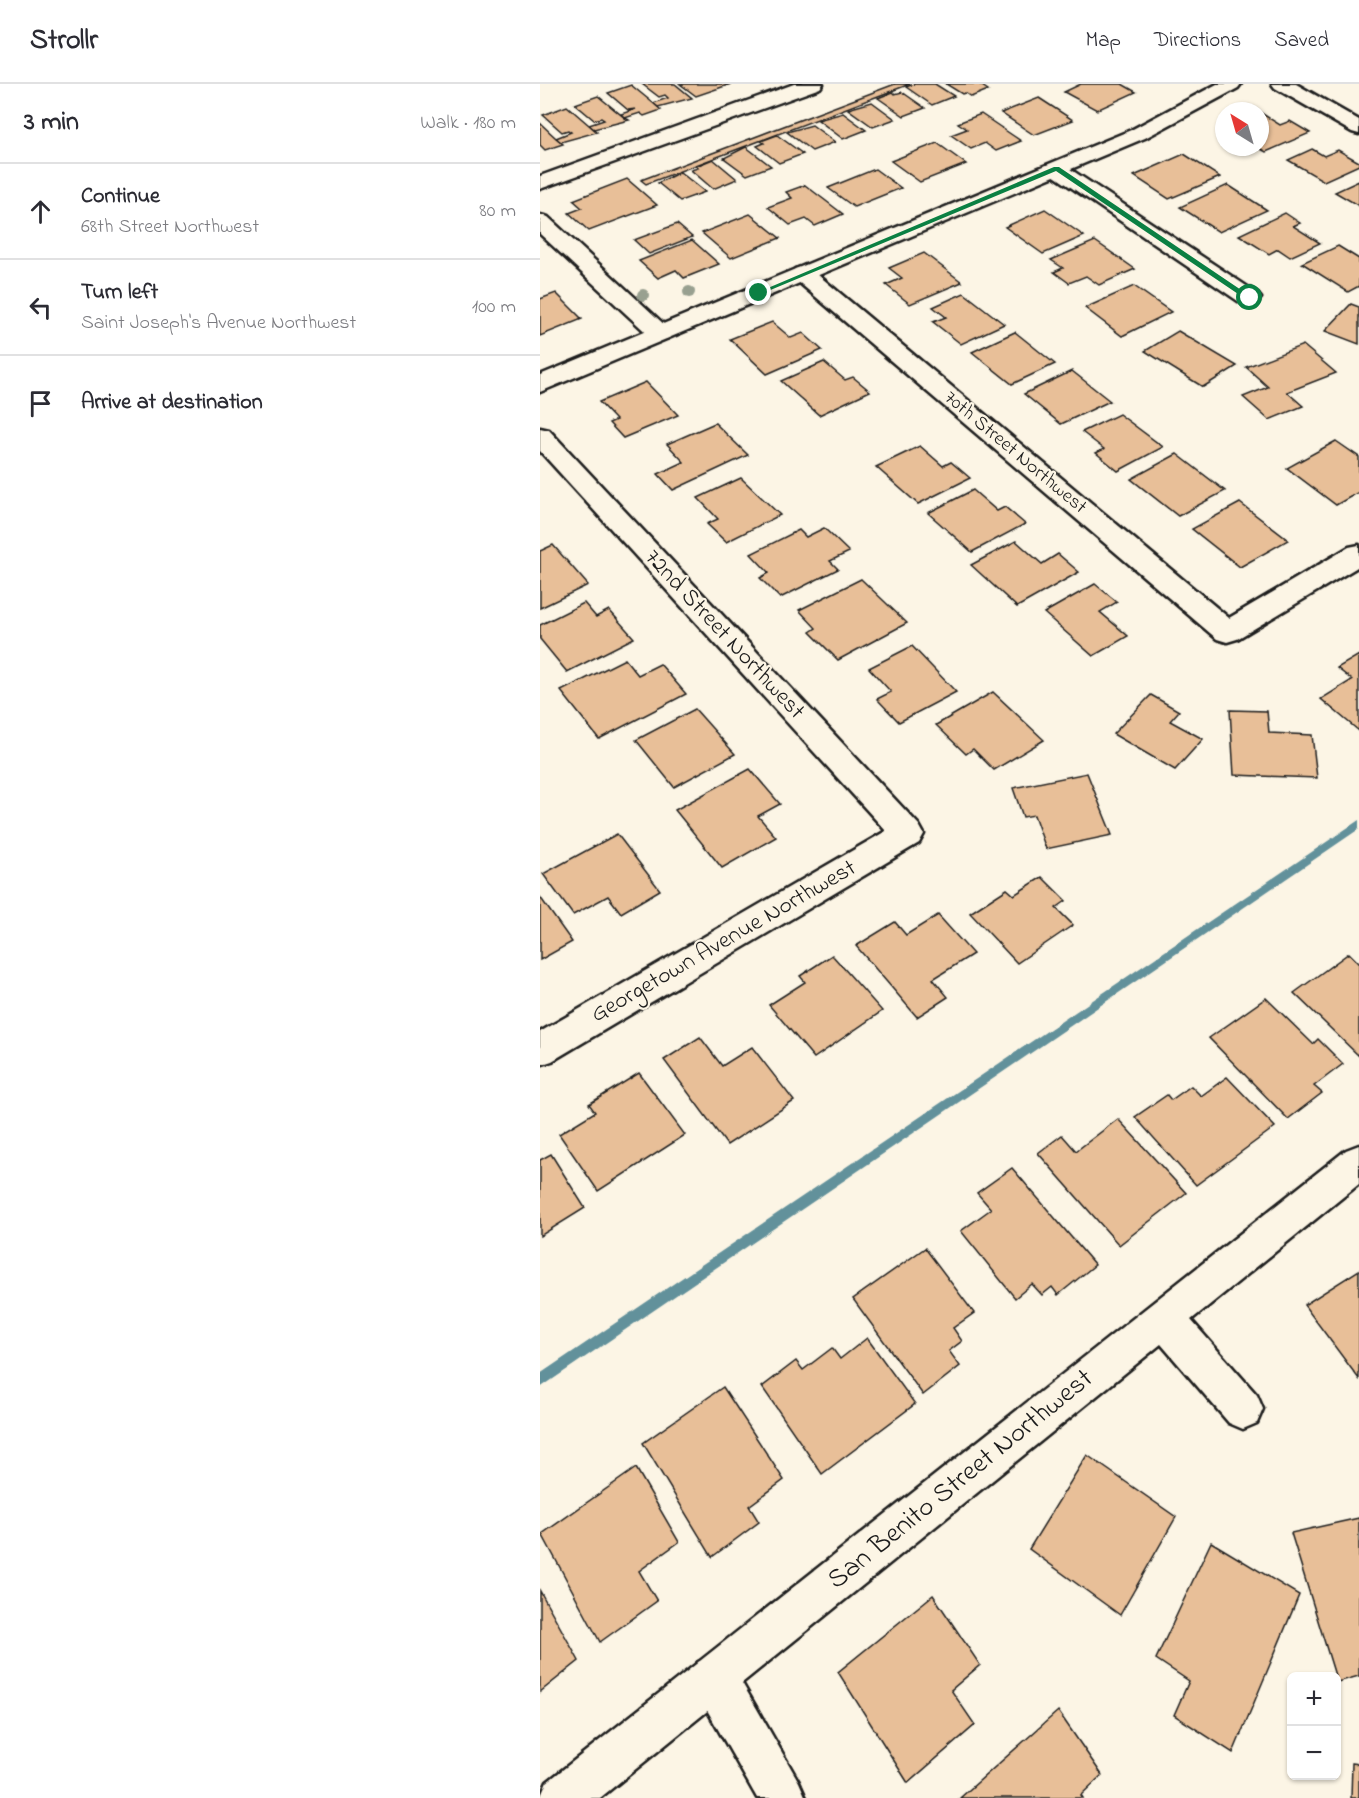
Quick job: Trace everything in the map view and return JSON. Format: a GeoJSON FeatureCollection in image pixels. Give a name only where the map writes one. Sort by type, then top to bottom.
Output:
{"type":"FeatureCollection","features":[{"type":"Feature","properties":{"kind":"street"},"geometry":{"type":"LineString","coordinates":[[540,183],[813,84]]}},
{"type":"Feature","properties":{"kind":"street"},"geometry":{"type":"LineString","coordinates":[[540,384],[1057,169],[1173,117],[1231,84]]}},
{"type":"Feature","properties":{"kind":"street"},"geometry":{"type":"LineString","coordinates":[[1282,84],[1359,128]]}},
{"type":"Feature","properties":{"kind":"street"},"geometry":{"type":"LineString","coordinates":[[1057,169],[1250,298]]}},
{"type":"Feature","properties":{"kind":"street"},"geometry":{"type":"LineString","coordinates":[[540,222],[660,333]]}},
{"type":"Feature","properties":{"kind":"street","name":"70th Street Northwest"},"geometry":{"type":"LineString","coordinates":[[803,274],[1227,632],[1359,554]]}},
{"type":"Feature","properties":{"kind":"street","name":"72nd Street Northwest"},"geometry":{"type":"LineString","coordinates":[[540,436],[908,834]]}},
{"type":"Feature","properties":{"kind":"street","name":"Georgetown Avenue Northwest"},"geometry":{"type":"LineString","coordinates":[[540,1050],[908,834]]}},
{"type":"Feature","properties":{"kind":"street","name":"San Benito Street Northwest"},"geometry":{"type":"LineString","coordinates":[[563,1798],[1359,1162]]}},
{"type":"Feature","properties":{"kind":"street"},"geometry":{"type":"LineString","coordinates":[[1163,1317],[1243,1408]]}},
{"type":"Feature","properties":{"kind":"street"},"geometry":{"type":"LineString","coordinates":[[714,1678],[783,1798]]}},
{"type":"Feature","properties":{"kind":"building"},"geometry":{"type":"Polygon","coordinates":[[[642,84],[675,84],[692,98],[658,107],[653,103],[668,98],[665,95],[659,97],[642,84]]]}},
{"type":"Feature","properties":{"kind":"building"},"geometry":{"type":"Polygon","coordinates":[[[680,84],[731,84],[696,96],[680,84]]]}},
{"type":"Feature","properties":{"kind":"building"},"geometry":{"type":"Polygon","coordinates":[[[895,84],[910,84],[646,184],[641,180],[895,84]]]}},
{"type":"Feature","properties":{"kind":"building"},"geometry":{"type":"Polygon","coordinates":[[[914,84],[935,84],[954,96],[932,105],[906,87],[914,84]]]}},
{"type":"Feature","properties":{"kind":"building"},"geometry":{"type":"Polygon","coordinates":[[[946,84],[979,84],[988,90],[971,97],[946,84]]]}},
{"type":"Feature","properties":{"kind":"building"},"geometry":{"type":"Polygon","coordinates":[[[1081,84],[1122,84],[1136,92],[1097,110],[1064,92],[1081,84]]]}},
{"type":"Feature","properties":{"kind":"building"},"geometry":{"type":"Polygon","coordinates":[[[631,85],[661,110],[644,116],[640,113],[625,118],[621,114],[636,109],[628,110],[608,93],[631,85]]]}},
{"type":"Feature","properties":{"kind":"building"},"geometry":{"type":"Polygon","coordinates":[[[893,92],[895,94],[902,92],[925,108],[904,116],[878,98],[893,92]]]}},
{"type":"Feature","properties":{"kind":"building"},"geometry":{"type":"Polygon","coordinates":[[[598,96],[629,120],[594,129],[589,125],[604,120],[601,118],[594,120],[575,104],[598,96]]]}},
{"type":"Feature","properties":{"kind":"building"},"geometry":{"type":"Polygon","coordinates":[[[1039,98],[1073,120],[1034,135],[1001,113],[1039,98]]]}},
{"type":"Feature","properties":{"kind":"building"},"geometry":{"type":"Polygon","coordinates":[[[872,102],[895,119],[873,127],[848,109],[872,102]]]}},
{"type":"Feature","properties":{"kind":"building"},"geometry":{"type":"Polygon","coordinates":[[[567,106],[597,132],[561,142],[556,138],[571,132],[568,130],[562,132],[543,115],[567,106]]]}},
{"type":"Feature","properties":{"kind":"building"},"geometry":{"type":"Polygon","coordinates":[[[843,113],[866,130],[843,139],[818,120],[843,113]]]}},
{"type":"Feature","properties":{"kind":"building"},"geometry":{"type":"Polygon","coordinates":[[[981,114],[1021,141],[996,151],[985,143],[971,149],[951,135],[967,129],[958,123],[981,114]]]}},
{"type":"Feature","properties":{"kind":"building"},"geometry":{"type":"Polygon","coordinates":[[[1269,118],[1280,125],[1290,121],[1310,133],[1269,151],[1269,118]]]}},
{"type":"Feature","properties":{"kind":"building"},"geometry":{"type":"Polygon","coordinates":[[[540,123],[563,144],[545,150],[540,145],[540,123]]]}},
{"type":"Feature","properties":{"kind":"building"},"geometry":{"type":"Polygon","coordinates":[[[812,125],[835,142],[812,151],[787,132],[812,125]]]}},
{"type":"Feature","properties":{"kind":"building"},"geometry":{"type":"Polygon","coordinates":[[[777,135],[803,154],[779,163],[757,146],[764,143],[761,141],[777,135]]]}},
{"type":"Feature","properties":{"kind":"building"},"geometry":{"type":"Polygon","coordinates":[[[937,143],[966,164],[920,182],[891,161],[937,143]]]}},
{"type":"Feature","properties":{"kind":"building"},"geometry":{"type":"Polygon","coordinates":[[[746,147],[771,166],[747,175],[724,158],[746,147]]]}},
{"type":"Feature","properties":{"kind":"building"},"geometry":{"type":"Polygon","coordinates":[[[1312,149],[1324,156],[1338,150],[1359,162],[1359,165],[1324,181],[1288,160],[1312,149]]]}},
{"type":"Feature","properties":{"kind":"building"},"geometry":{"type":"Polygon","coordinates":[[[1184,154],[1220,177],[1169,199],[1134,176],[1184,154]]]}},
{"type":"Feature","properties":{"kind":"building"},"geometry":{"type":"Polygon","coordinates":[[[713,159],[737,179],[713,189],[691,170],[713,159]]]}},
{"type":"Feature","properties":{"kind":"building"},"geometry":{"type":"Polygon","coordinates":[[[875,169],[901,188],[854,207],[828,188],[875,169]]]}},
{"type":"Feature","properties":{"kind":"building"},"geometry":{"type":"Polygon","coordinates":[[[680,172],[705,192],[680,201],[658,183],[680,172]]]}},
{"type":"Feature","properties":{"kind":"building"},"geometry":{"type":"Polygon","coordinates":[[[627,179],[657,205],[589,231],[569,213],[582,208],[573,200],[627,179]]]}},
{"type":"Feature","properties":{"kind":"building"},"geometry":{"type":"Polygon","coordinates":[[[1359,181],[1359,206],[1335,192],[1359,181]]]}},
{"type":"Feature","properties":{"kind":"building"},"geometry":{"type":"Polygon","coordinates":[[[805,185],[843,214],[815,226],[806,219],[790,225],[768,207],[792,198],[786,192],[805,185]]]}},
{"type":"Feature","properties":{"kind":"building"},"geometry":{"type":"Polygon","coordinates":[[[1228,185],[1267,210],[1219,232],[1180,207],[1228,185]]]}},
{"type":"Feature","properties":{"kind":"building"},"geometry":{"type":"Polygon","coordinates":[[[1045,209],[1084,236],[1043,254],[1005,227],[1045,209]]]}},
{"type":"Feature","properties":{"kind":"building"},"geometry":{"type":"Polygon","coordinates":[[[1285,213],[1300,223],[1293,226],[1320,243],[1290,257],[1278,249],[1269,254],[1239,235],[1285,213]]]}},
{"type":"Feature","properties":{"kind":"building"},"geometry":{"type":"Polygon","coordinates":[[[750,214],[780,238],[731,258],[702,233],[750,214]]]}},
{"type":"Feature","properties":{"kind":"building"},"geometry":{"type":"Polygon","coordinates":[[[677,224],[692,237],[649,254],[634,240],[677,224]]]}},
{"type":"Feature","properties":{"kind":"building"},"geometry":{"type":"Polygon","coordinates":[[[692,240],[719,264],[684,278],[676,270],[658,278],[639,261],[692,240]]]}},
{"type":"Feature","properties":{"kind":"building"},"geometry":{"type":"Polygon","coordinates":[[[1095,241],[1135,269],[1099,285],[1086,276],[1069,283],[1054,272],[1063,268],[1051,260],[1095,241]]]}},
{"type":"Feature","properties":{"kind":"building"},"geometry":{"type":"Polygon","coordinates":[[[1338,246],[1359,259],[1359,286],[1348,292],[1302,263],[1338,246]]]}},
{"type":"Feature","properties":{"kind":"building"},"geometry":{"type":"Polygon","coordinates":[[[924,253],[962,282],[910,304],[886,285],[902,278],[889,268],[924,253]]]}},
{"type":"Feature","properties":{"kind":"building"},"geometry":{"type":"Polygon","coordinates":[[[1134,286],[1171,312],[1122,336],[1085,308],[1134,286]]]}},
{"type":"Feature","properties":{"kind":"building"},"geometry":{"type":"Polygon","coordinates":[[[556,293],[582,319],[540,336],[540,299],[556,293]]]}},
{"type":"Feature","properties":{"kind":"building"},"geometry":{"type":"Polygon","coordinates":[[[964,293],[1004,324],[961,344],[933,322],[946,317],[933,307],[964,293]]]}},
{"type":"Feature","properties":{"kind":"building"},"geometry":{"type":"Polygon","coordinates":[[[1351,304],[1359,307],[1359,344],[1325,331],[1351,304]]]}},
{"type":"Feature","properties":{"kind":"building"},"geometry":{"type":"Polygon","coordinates":[[[772,322],[791,338],[803,333],[822,350],[767,374],[730,339],[772,322]]]}},
{"type":"Feature","properties":{"kind":"building"},"geometry":{"type":"Polygon","coordinates":[[[1178,331],[1237,366],[1203,387],[1145,351],[1178,331]]]}},
{"type":"Feature","properties":{"kind":"building"},"geometry":{"type":"Polygon","coordinates":[[[1015,332],[1055,364],[1012,384],[972,352],[1015,332]]]}},
{"type":"Feature","properties":{"kind":"building"},"geometry":{"type":"Polygon","coordinates":[[[1303,345],[1336,373],[1287,392],[1303,406],[1269,420],[1243,397],[1268,387],[1246,367],[1303,345]]]}},
{"type":"Feature","properties":{"kind":"building"},"geometry":{"type":"Polygon","coordinates":[[[824,362],[845,380],[853,377],[870,391],[819,415],[781,381],[824,362]]]}},
{"type":"Feature","properties":{"kind":"building"},"geometry":{"type":"Polygon","coordinates":[[[1072,371],[1110,401],[1061,424],[1024,394],[1072,371]]]}},
{"type":"Feature","properties":{"kind":"building"},"geometry":{"type":"Polygon","coordinates":[[[646,382],[678,415],[623,438],[609,423],[616,420],[599,402],[646,382]]]}},
{"type":"Feature","properties":{"kind":"building"},"geometry":{"type":"Polygon","coordinates":[[[1119,414],[1163,447],[1118,471],[1096,453],[1104,449],[1082,432],[1119,414]]]}},
{"type":"Feature","properties":{"kind":"building"},"geometry":{"type":"Polygon","coordinates":[[[715,423],[748,455],[673,490],[658,474],[684,462],[667,444],[715,423]]]}},
{"type":"Feature","properties":{"kind":"building"},"geometry":{"type":"Polygon","coordinates":[[[1336,441],[1359,457],[1359,492],[1336,505],[1287,468],[1336,441]]]}},
{"type":"Feature","properties":{"kind":"building"},"geometry":{"type":"Polygon","coordinates":[[[920,446],[943,466],[951,462],[970,478],[918,504],[876,467],[920,446]]]}},
{"type":"Feature","properties":{"kind":"building"},"geometry":{"type":"Polygon","coordinates":[[[1177,454],[1225,491],[1178,516],[1131,479],[1177,454]]]}},
{"type":"Feature","properties":{"kind":"building"},"geometry":{"type":"Polygon","coordinates":[[[741,478],[780,515],[726,542],[707,524],[718,519],[698,498],[741,478]]]}},
{"type":"Feature","properties":{"kind":"building"},"geometry":{"type":"Polygon","coordinates":[[[973,490],[997,511],[1005,507],[1025,524],[972,552],[928,513],[973,490]]]}},
{"type":"Feature","properties":{"kind":"building"},"geometry":{"type":"Polygon","coordinates":[[[1240,503],[1288,540],[1240,567],[1192,529],[1240,503]]]}},
{"type":"Feature","properties":{"kind":"building"},"geometry":{"type":"Polygon","coordinates":[[[824,528],[849,552],[830,561],[838,569],[780,598],[760,578],[769,573],[751,554],[799,530],[806,537],[824,528]]]}},
{"type":"Feature","properties":{"kind":"building"},"geometry":{"type":"Polygon","coordinates":[[[1016,541],[1042,564],[1058,554],[1079,572],[1017,607],[971,565],[1016,541]]]}},
{"type":"Feature","properties":{"kind":"building"},"geometry":{"type":"Polygon","coordinates":[[[553,545],[588,585],[540,608],[540,551],[553,545]]]}},
{"type":"Feature","properties":{"kind":"building"},"geometry":{"type":"Polygon","coordinates":[[[861,579],[907,623],[838,660],[810,632],[816,628],[799,610],[861,579]]]}},
{"type":"Feature","properties":{"kind":"building"},"geometry":{"type":"Polygon","coordinates":[[[1095,584],[1117,602],[1100,612],[1128,636],[1093,656],[1044,613],[1095,584]]]}},
{"type":"Feature","properties":{"kind":"building"},"geometry":{"type":"Polygon","coordinates":[[[584,603],[596,617],[609,610],[634,638],[567,672],[540,639],[540,625],[584,603]]]}},
{"type":"Feature","properties":{"kind":"building"},"geometry":{"type":"Polygon","coordinates":[[[912,646],[956,692],[899,722],[877,699],[891,692],[869,668],[912,646]]]}},
{"type":"Feature","properties":{"kind":"building"},"geometry":{"type":"Polygon","coordinates":[[[1359,655],[1359,731],[1321,699],[1352,680],[1337,668],[1359,655]]]}},
{"type":"Feature","properties":{"kind":"building"},"geometry":{"type":"Polygon","coordinates":[[[625,659],[638,675],[660,664],[686,694],[599,739],[561,691],[625,659]]]}},
{"type":"Feature","properties":{"kind":"building"},"geometry":{"type":"Polygon","coordinates":[[[993,692],[1044,740],[994,770],[973,749],[966,754],[936,725],[993,692]]]}},
{"type":"Feature","properties":{"kind":"building"},"geometry":{"type":"Polygon","coordinates":[[[1151,695],[1179,711],[1170,721],[1203,739],[1175,770],[1113,734],[1151,695]]]}},
{"type":"Feature","properties":{"kind":"building"},"geometry":{"type":"Polygon","coordinates":[[[695,709],[735,754],[674,787],[636,740],[695,709]]]}},
{"type":"Feature","properties":{"kind":"building"},"geometry":{"type":"Polygon","coordinates":[[[1230,710],[1267,711],[1269,733],[1312,735],[1317,778],[1234,775],[1230,710]]]}},
{"type":"Feature","properties":{"kind":"building"},"geometry":{"type":"Polygon","coordinates":[[[750,769],[780,804],[758,816],[776,837],[722,868],[675,810],[750,769]]]}},
{"type":"Feature","properties":{"kind":"building"},"geometry":{"type":"Polygon","coordinates":[[[1087,773],[1112,835],[1046,849],[1034,815],[1023,817],[1013,788],[1087,773]]]}},
{"type":"Feature","properties":{"kind":"building"},"geometry":{"type":"Polygon","coordinates":[[[617,834],[660,890],[621,913],[608,896],[573,915],[543,874],[617,834]]]}},
{"type":"Feature","properties":{"kind":"building"},"geometry":{"type":"Polygon","coordinates":[[[1042,877],[1066,901],[1056,908],[1073,925],[1017,963],[970,913],[1007,889],[1014,895],[1042,877]]]}},
{"type":"Feature","properties":{"kind":"building"},"geometry":{"type":"Polygon","coordinates":[[[540,897],[572,942],[540,960],[540,897]]]}},
{"type":"Feature","properties":{"kind":"building"},"geometry":{"type":"Polygon","coordinates":[[[938,915],[973,954],[933,979],[948,997],[917,1017],[856,946],[895,922],[906,935],[938,915]]]}},
{"type":"Feature","properties":{"kind":"building"},"geometry":{"type":"Polygon","coordinates":[[[1349,953],[1359,963],[1359,1056],[1294,993],[1349,953]]]}},
{"type":"Feature","properties":{"kind":"building"},"geometry":{"type":"Polygon","coordinates":[[[832,955],[882,1011],[814,1058],[769,1005],[805,982],[800,976],[832,955]]]}},
{"type":"Feature","properties":{"kind":"building"},"geometry":{"type":"Polygon","coordinates":[[[1266,998],[1313,1044],[1318,1039],[1343,1064],[1314,1086],[1322,1093],[1288,1119],[1209,1038],[1266,998]]]}},
{"type":"Feature","properties":{"kind":"building"},"geometry":{"type":"Polygon","coordinates":[[[700,1037],[722,1066],[752,1047],[794,1101],[727,1145],[664,1060],[700,1037]]]}},
{"type":"Feature","properties":{"kind":"building"},"geometry":{"type":"Polygon","coordinates":[[[639,1073],[685,1135],[598,1191],[559,1134],[595,1112],[589,1104],[639,1073]]]}},
{"type":"Feature","properties":{"kind":"building"},"geometry":{"type":"Polygon","coordinates":[[[1227,1077],[1275,1127],[1196,1185],[1135,1117],[1167,1095],[1171,1100],[1191,1086],[1201,1096],[1227,1077]]]}},
{"type":"Feature","properties":{"kind":"building"},"geometry":{"type":"Polygon","coordinates":[[[1118,1119],[1186,1193],[1119,1245],[1038,1153],[1062,1135],[1076,1151],[1118,1119]]]}},
{"type":"Feature","properties":{"kind":"building"},"geometry":{"type":"Polygon","coordinates":[[[551,1154],[585,1208],[540,1236],[540,1160],[551,1154]]]}},
{"type":"Feature","properties":{"kind":"building"},"geometry":{"type":"Polygon","coordinates":[[[1012,1168],[1095,1265],[1058,1295],[1052,1287],[1042,1295],[1032,1284],[1015,1298],[961,1231],[991,1209],[977,1193],[1012,1168]]]}},
{"type":"Feature","properties":{"kind":"building"},"geometry":{"type":"Polygon","coordinates":[[[925,1248],[974,1313],[953,1328],[962,1341],[949,1351],[960,1366],[923,1395],[853,1299],[925,1248]]]}},
{"type":"Feature","properties":{"kind":"building"},"geometry":{"type":"Polygon","coordinates":[[[1359,1270],[1359,1379],[1304,1305],[1359,1270]]]}},
{"type":"Feature","properties":{"kind":"building"},"geometry":{"type":"Polygon","coordinates":[[[867,1338],[915,1404],[822,1474],[762,1387],[796,1361],[803,1370],[832,1348],[840,1359],[867,1338]]]}},
{"type":"Feature","properties":{"kind":"building"},"geometry":{"type":"Polygon","coordinates":[[[723,1387],[784,1480],[749,1506],[759,1522],[712,1557],[643,1443],[723,1387]]]}},
{"type":"Feature","properties":{"kind":"building"},"geometry":{"type":"Polygon","coordinates":[[[1087,1455],[1176,1517],[1120,1615],[1029,1549],[1087,1455]]]}},
{"type":"Feature","properties":{"kind":"building"},"geometry":{"type":"Polygon","coordinates":[[[636,1468],[679,1542],[639,1571],[657,1601],[600,1642],[542,1534],[636,1468]]]}},
{"type":"Feature","properties":{"kind":"building"},"geometry":{"type":"Polygon","coordinates":[[[1359,1518],[1359,1676],[1341,1681],[1341,1672],[1334,1672],[1291,1533],[1359,1518]]]}},
{"type":"Feature","properties":{"kind":"building"},"geometry":{"type":"Polygon","coordinates":[[[1211,1542],[1299,1595],[1233,1753],[1174,1715],[1189,1681],[1156,1659],[1211,1542]]]}},
{"type":"Feature","properties":{"kind":"building"},"geometry":{"type":"Polygon","coordinates":[[[540,1591],[579,1661],[540,1692],[540,1591]]]}},
{"type":"Feature","properties":{"kind":"building"},"geometry":{"type":"Polygon","coordinates":[[[933,1595],[980,1665],[951,1690],[975,1725],[908,1783],[838,1672],[933,1595]]]}},
{"type":"Feature","properties":{"kind":"building"},"geometry":{"type":"Polygon","coordinates":[[[1058,1711],[1102,1775],[1081,1795],[1083,1798],[960,1798],[1058,1711]]]}},
{"type":"Feature","properties":{"kind":"building"},"geometry":{"type":"Polygon","coordinates":[[[1352,1763],[1359,1764],[1359,1798],[1351,1798],[1352,1763]]]}},
{"type":"Feature","properties":{"kind":"waterway"},"geometry":{"type":"LineString","coordinates":[[540,1382],[1359,824]]}},
{"type":"Feature","properties":{"kind":"route"},"geometry":{"type":"LineString","coordinates":[[759,293],[1057,169],[1250,298]]}}]}
